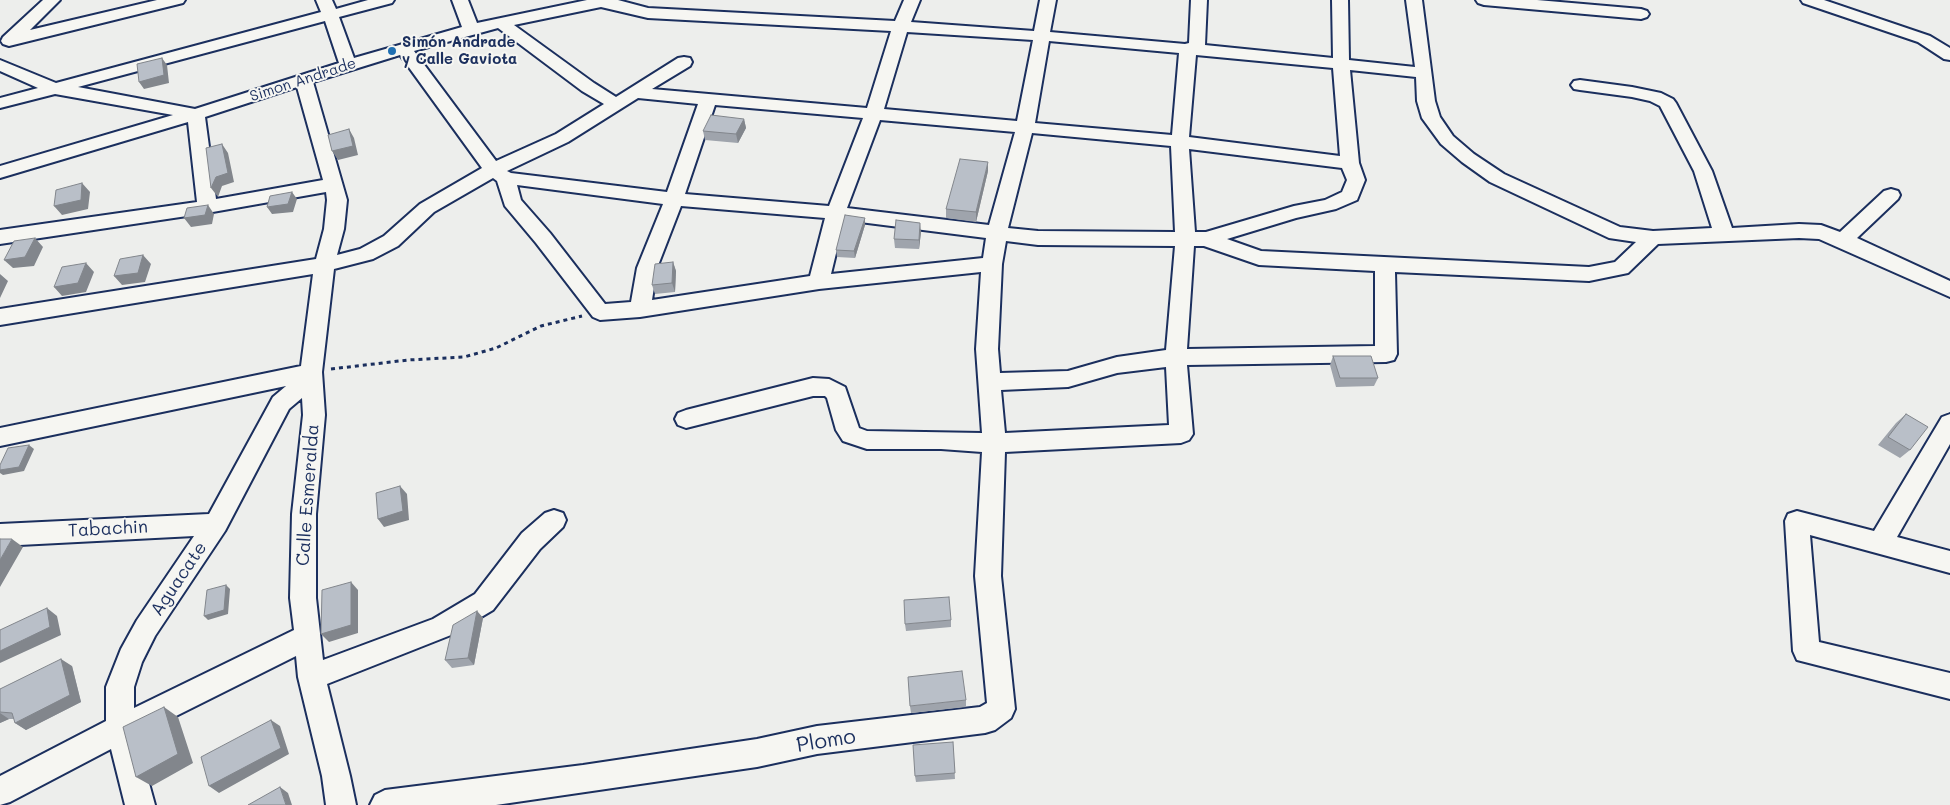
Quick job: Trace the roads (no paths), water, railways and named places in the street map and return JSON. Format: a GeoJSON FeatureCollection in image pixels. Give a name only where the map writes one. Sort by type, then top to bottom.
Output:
{"type":"FeatureCollection","features":[{"type":"Feature","properties":{"kind":"street"},"geometry":{"type":"LineString","coordinates":[[5,45],[52,0]]}},
{"type":"Feature","properties":{"kind":"street"},"geometry":{"type":"LineString","coordinates":[[5,45],[178,0]]}},
{"type":"Feature","properties":{"kind":"street"},"geometry":{"type":"LineString","coordinates":[[324,0],[348,65]]}},
{"type":"Feature","properties":{"kind":"street"},"geometry":{"type":"LineString","coordinates":[[0,103],[386,0]]}},
{"type":"Feature","properties":{"kind":"street"},"geometry":{"type":"LineString","coordinates":[[460,0],[472,29]]}},
{"type":"Feature","properties":{"kind":"street"},"geometry":{"type":"LineString","coordinates":[[818,282],[836,213],[874,113],[901,26],[912,0]]}},
{"type":"Feature","properties":{"kind":"street"},"geometry":{"type":"LineString","coordinates":[[994,443],[987,349],[992,264],[997,232],[1026,127],[1048,0]]}},
{"type":"Feature","properties":{"kind":"street"},"geometry":{"type":"LineString","coordinates":[[686,419],[813,387],[829,388],[837,394],[847,430],[851,435],[859,438],[994,443],[1181,434],[1176,357],[1185,238],[1180,142],[1199,0]]}},
{"type":"Feature","properties":{"kind":"street"},"geometry":{"type":"LineString","coordinates":[[1206,239],[1294,212],[1329,205],[1350,196],[1356,180],[1350,163],[1341,63],[1340,0]]}},
{"type":"Feature","properties":{"kind":"street"},"geometry":{"type":"LineString","coordinates":[[1414,0],[1426,101],[1431,118],[1446,140],[1497,178],[1616,233],[1653,238],[1798,231],[1821,232],[1843,240],[1950,290]]}},
{"type":"Feature","properties":{"kind":"street"},"geometry":{"type":"LineString","coordinates":[[1484,0],[1617,6],[1641,14]]}},
{"type":"Feature","properties":{"kind":"street"},"geometry":{"type":"LineString","coordinates":[[1809,0],[1915,36],[1950,55]]}},
{"type":"Feature","properties":{"kind":"street"},"geometry":{"type":"LineString","coordinates":[[606,1],[648,13],[901,26],[1042,36],[1341,63],[1424,73]]}},
{"type":"Feature","properties":{"kind":"street","name":"Simon Andrade"},"geometry":{"type":"LineString","coordinates":[[0,172],[196,114],[348,65],[472,29],[606,1]]}},
{"type":"Feature","properties":{"kind":"street"},"geometry":{"type":"LineString","coordinates":[[500,22],[617,105]]}},
{"type":"Feature","properties":{"kind":"street"},"geometry":{"type":"LineString","coordinates":[[405,50],[500,174],[512,202],[543,238],[600,312],[640,309],[818,282],[992,264]]}},
{"type":"Feature","properties":{"kind":"street"},"geometry":{"type":"LineString","coordinates":[[0,317],[324,265],[366,254],[391,241],[427,208],[500,174],[617,105],[684,62]]}},
{"type":"Feature","properties":{"kind":"street"},"geometry":{"type":"LineString","coordinates":[[0,65],[53,88],[196,114],[207,207]]}},
{"type":"Feature","properties":{"kind":"street","name":"Calle Esmeralda"},"geometry":{"type":"LineString","coordinates":[[304,80],[337,200],[334,229],[324,265],[311,374],[314,416],[304,514],[303,598],[312,677],[336,776],[341,805]]}},
{"type":"Feature","properties":{"kind":"street"},"geometry":{"type":"LineString","coordinates":[[1580,85],[1632,92],[1655,97],[1667,103],[1704,171],[1724,234]]}},
{"type":"Feature","properties":{"kind":"street"},"geometry":{"type":"LineString","coordinates":[[636,93],[709,98],[1180,142],[1350,163]]}},
{"type":"Feature","properties":{"kind":"street"},"geometry":{"type":"LineString","coordinates":[[640,309],[647,268],[674,199],[709,98]]}},
{"type":"Feature","properties":{"kind":"street"},"geometry":{"type":"LineString","coordinates":[[500,174],[674,199],[836,213],[1038,238],[1206,239],[1259,258],[1589,274],[1621,268],[1653,238]]}},
{"type":"Feature","properties":{"kind":"street"},"geometry":{"type":"LineString","coordinates":[[0,237],[207,207],[334,184]]}},
{"type":"Feature","properties":{"kind":"street"},"geometry":{"type":"LineString","coordinates":[[1843,240],[1891,195]]}},
{"type":"Feature","properties":{"kind":"street"},"geometry":{"type":"LineString","coordinates":[[989,382],[1068,379],[1116,365],[1176,357],[1386,354],[1385,263]]}},
{"type":"Feature","properties":{"kind":"street"},"geometry":{"type":"LineString","coordinates":[[0,437],[311,374]]}},
{"type":"Feature","properties":{"kind":"street","name":"Aguacate"},"geometry":{"type":"LineString","coordinates":[[140,805],[120,729],[120,687],[130,658],[146,628],[216,524],[281,402],[311,374]]}},
{"type":"Feature","properties":{"kind":"street"},"geometry":{"type":"LineString","coordinates":[[1880,543],[1950,423]]}},
{"type":"Feature","properties":{"kind":"street","name":"Plomo"},"geometry":{"type":"LineString","coordinates":[[385,805],[757,753],[817,740],[985,720],[1001,709],[988,576],[994,443]]}},
{"type":"Feature","properties":{"kind":"street"},"geometry":{"type":"LineString","coordinates":[[312,677],[492,607],[531,541],[554,520]]}},
{"type":"Feature","properties":{"kind":"street"},"geometry":{"type":"LineString","coordinates":[[1950,562],[1797,521],[1806,651],[1950,686]]}},
{"type":"Feature","properties":{"kind":"street","name":"Tabachin"},"geometry":{"type":"LineString","coordinates":[[0,535],[216,524]]}},
{"type":"Feature","properties":{"kind":"street"},"geometry":{"type":"LineString","coordinates":[[0,792],[120,729],[308,637]]}},
{"type":"Feature","properties":{"kind":"place","name":"Simón Andrade y Calle Gaviota"},"geometry":{"type":"Point","coordinates":[392,51]}}]}
